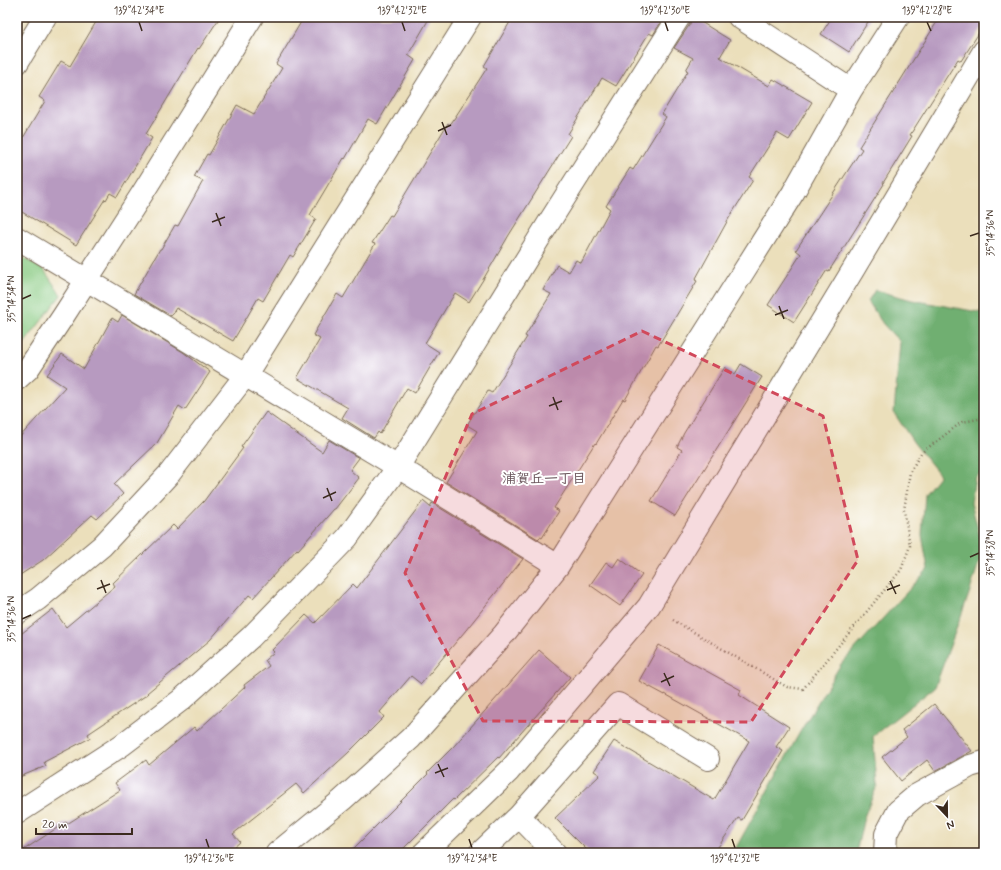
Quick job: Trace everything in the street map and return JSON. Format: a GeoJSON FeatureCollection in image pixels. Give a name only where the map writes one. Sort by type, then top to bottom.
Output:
{"type":"FeatureCollection","features":[{"type":"Feature","properties":{"kind":"street"},"geometry":{"type":"LineString","coordinates":[[17,62],[45,17]]}},
{"type":"Feature","properties":{"kind":"street"},"geometry":{"type":"LineString","coordinates":[[17,379],[28,369],[87,280],[252,17]]}},
{"type":"Feature","properties":{"kind":"street"},"geometry":{"type":"LineString","coordinates":[[17,612],[38,600],[102,546],[170,473],[245,376],[470,17]]}},
{"type":"Feature","properties":{"kind":"street"},"geometry":{"type":"LineString","coordinates":[[17,813],[122,745],[181,700],[250,637],[347,538],[398,467],[548,224],[679,17]]}},
{"type":"Feature","properties":{"kind":"street"},"geometry":{"type":"LineString","coordinates":[[739,17],[851,90]]}},
{"type":"Feature","properties":{"kind":"street"},"geometry":{"type":"LineString","coordinates":[[277,853],[342,800],[411,738],[504,634],[558,566],[793,194],[851,90],[898,17]]}},
{"type":"Feature","properties":{"kind":"street"},"geometry":{"type":"LineString","coordinates":[[424,853],[509,771],[649,606],[984,51]]}},
{"type":"Feature","properties":{"kind":"street"},"geometry":{"type":"LineString","coordinates":[[17,238],[398,467],[558,566]]}},
{"type":"Feature","properties":{"kind":"street"},"geometry":{"type":"LineString","coordinates":[[480,853],[519,816],[618,704],[708,759]]}},
{"type":"Feature","properties":{"kind":"street"},"geometry":{"type":"LineString","coordinates":[[885,853],[886,834],[898,811],[916,795],[970,766],[984,762]]}},
{"type":"Feature","properties":{"kind":"street"},"geometry":{"type":"LineString","coordinates":[[519,816],[555,853]]}},
{"type":"Feature","properties":{"kind":"path"},"geometry":{"type":"LineString","coordinates":[[649,606],[787,687],[803,689],[901,570],[910,546],[904,510],[910,472],[921,453],[962,422],[984,418]]}},
{"type":"Feature","properties":{"kind":"highlighted area"},"geometry":{"type":"Polygon","coordinates":[[[642,331],[823,416],[858,560],[751,722],[483,721],[405,573],[472,414],[642,331]]]}},
{"type":"Feature","properties":{"kind":"green space"},"geometry":{"type":"Polygon","coordinates":[[[17,254],[44,270],[61,295],[17,353],[17,254]]]}},
{"type":"Feature","properties":{"kind":"green space"},"geometry":{"type":"Polygon","coordinates":[[[875,290],[912,300],[984,313],[984,470],[975,478],[971,503],[983,549],[969,594],[935,687],[873,736],[877,786],[864,817],[856,853],[733,853],[800,732],[841,664],[928,569],[922,535],[925,494],[940,475],[914,443],[894,413],[900,342],[883,324],[868,301],[875,290]]]}},
{"type":"Feature","properties":{"kind":"building"},"geometry":{"type":"Polygon","coordinates":[[[99,17],[220,17],[199,49],[198,48],[146,134],[152,138],[117,197],[110,193],[76,245],[17,209],[17,148],[45,101],[39,97],[61,61],[70,66],[99,17]]]}},
{"type":"Feature","properties":{"kind":"building"},"geometry":{"type":"Polygon","coordinates":[[[304,17],[430,17],[408,55],[415,60],[377,124],[368,119],[310,215],[316,219],[293,257],[290,255],[263,301],[258,298],[233,341],[176,308],[171,316],[134,294],[175,225],[178,226],[203,181],[194,177],[207,154],[209,155],[237,105],[254,114],[282,68],[276,64],[304,17]]]}},
{"type":"Feature","properties":{"kind":"building"},"geometry":{"type":"Polygon","coordinates":[[[513,17],[664,17],[653,35],[649,33],[616,86],[602,78],[568,134],[571,136],[469,302],[455,293],[425,343],[439,352],[415,393],[407,388],[380,434],[378,432],[374,438],[342,418],[348,408],[297,378],[320,339],[313,335],[337,294],[343,298],[375,244],[372,243],[390,215],[392,216],[448,123],[450,125],[487,68],[484,66],[513,17]]]}},
{"type":"Feature","properties":{"kind":"building"},"geometry":{"type":"Polygon","coordinates":[[[691,17],[730,40],[720,57],[769,86],[773,79],[812,102],[789,140],[777,133],[749,177],[753,180],[729,218],[695,280],[697,281],[658,346],[656,345],[625,400],[623,399],[596,444],[595,443],[554,508],[559,511],[542,538],[540,537],[538,539],[446,482],[477,431],[467,425],[488,391],[492,393],[527,337],[525,336],[551,294],[543,290],[557,265],[569,272],[576,260],[581,263],[610,209],[606,206],[630,168],[633,170],[666,117],[662,114],[688,71],[686,70],[693,58],[674,48],[690,24],[691,17]]]}},
{"type":"Feature","properties":{"kind":"building"},"geometry":{"type":"Polygon","coordinates":[[[832,17],[871,17],[849,52],[821,34],[832,17]]]}},
{"type":"Feature","properties":{"kind":"building"},"geometry":{"type":"Polygon","coordinates":[[[940,17],[984,17],[984,25],[961,61],[958,59],[910,135],[912,136],[883,183],[884,184],[829,271],[827,270],[794,322],[768,305],[801,254],[796,250],[862,149],[859,147],[940,17]]]}},
{"type":"Feature","properties":{"kind":"building"},"geometry":{"type":"Polygon","coordinates":[[[122,315],[183,352],[210,372],[185,410],[179,406],[157,443],[114,484],[123,494],[97,519],[92,515],[43,560],[17,577],[17,440],[65,387],[47,375],[62,354],[84,369],[112,318],[118,322],[122,315]]]}},
{"type":"Feature","properties":{"kind":"building"},"geometry":{"type":"Polygon","coordinates":[[[741,364],[762,377],[675,516],[651,501],[682,450],[677,447],[684,433],[725,367],[735,374],[741,364]]]}},
{"type":"Feature","properties":{"kind":"building"},"geometry":{"type":"Polygon","coordinates":[[[266,412],[322,452],[329,440],[359,458],[350,470],[359,478],[335,509],[298,550],[297,549],[253,598],[249,595],[210,640],[147,693],[148,694],[88,734],[90,738],[44,762],[46,766],[17,778],[17,637],[53,609],[66,627],[115,586],[113,583],[173,525],[177,529],[204,501],[243,448],[241,447],[266,412]]]}},
{"type":"Feature","properties":{"kind":"building"},"geometry":{"type":"Polygon","coordinates":[[[423,501],[430,507],[432,503],[523,559],[421,684],[411,676],[380,712],[384,717],[348,753],[304,793],[296,784],[233,834],[240,842],[227,853],[19,853],[66,822],[67,824],[120,790],[115,783],[146,760],[149,765],[194,727],[197,731],[245,687],[244,685],[269,666],[265,660],[274,652],[272,650],[306,615],[315,623],[353,584],[357,588],[423,501]]]}},
{"type":"Feature","properties":{"kind":"building"},"geometry":{"type":"Polygon","coordinates":[[[619,558],[642,575],[620,606],[590,585],[606,562],[613,567],[619,558]]]}},
{"type":"Feature","properties":{"kind":"building"},"geometry":{"type":"Polygon","coordinates":[[[659,645],[741,690],[739,695],[789,727],[776,747],[783,751],[742,820],[738,818],[714,853],[590,853],[555,818],[600,775],[594,771],[614,741],[714,800],[749,741],[639,681],[659,645]]]}},
{"type":"Feature","properties":{"kind":"building"},"geometry":{"type":"Polygon","coordinates":[[[539,650],[570,677],[499,758],[498,757],[454,800],[453,799],[399,853],[349,853],[428,774],[427,773],[454,746],[539,650]]]}},
{"type":"Feature","properties":{"kind":"building"},"geometry":{"type":"Polygon","coordinates":[[[934,704],[972,751],[935,771],[927,760],[901,781],[882,757],[907,737],[902,730],[934,704]]]}},
{"type":"Feature","properties":{"kind":"district","name":"浦賀丘一丁目"},"geometry":{"type":"Point","coordinates":[544,478]}}]}
